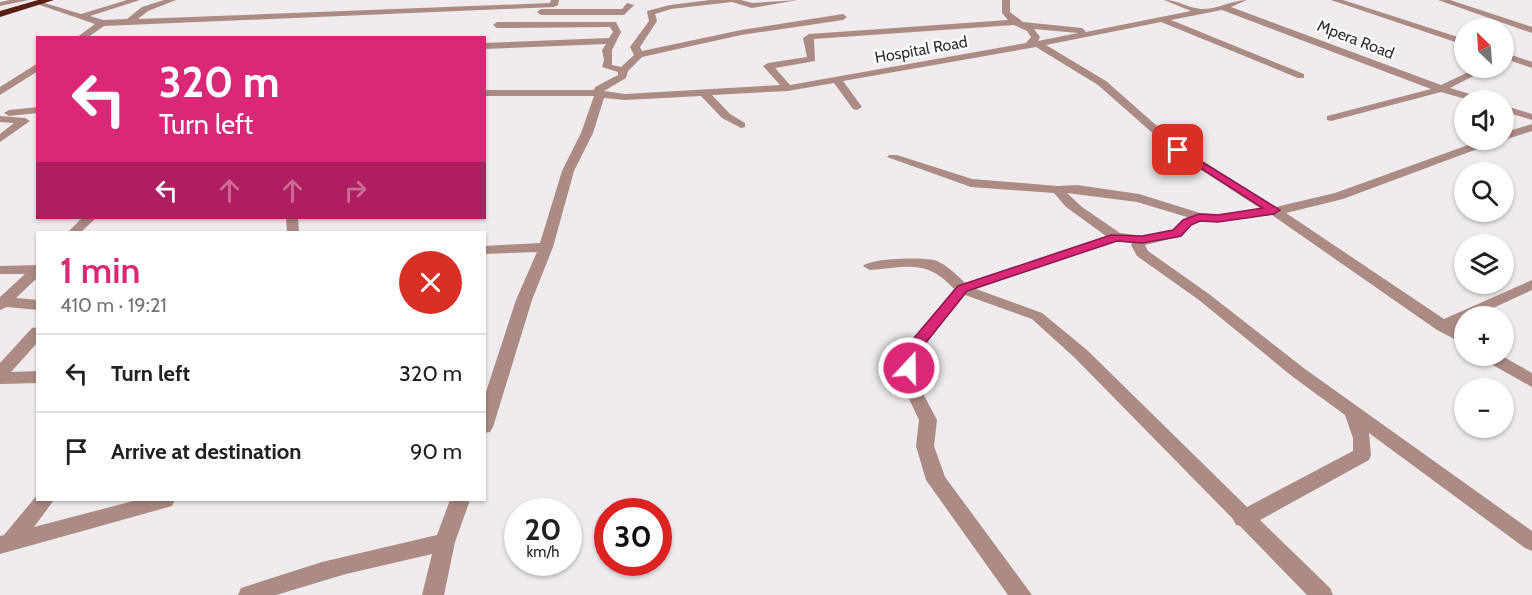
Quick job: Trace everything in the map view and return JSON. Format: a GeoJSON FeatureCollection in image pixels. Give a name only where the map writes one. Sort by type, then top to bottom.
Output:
{"type":"FeatureCollection","features":[{"type":"Feature","properties":{"kind":"highway"},"geometry":{"type":"LineString","coordinates":[[0,14],[43,2]]}},
{"type":"Feature","properties":{"kind":"street"},"geometry":{"type":"LineString","coordinates":[[0,4],[25,0]]}},
{"type":"Feature","properties":{"kind":"street"},"geometry":{"type":"LineString","coordinates":[[82,16],[136,0]]}},
{"type":"Feature","properties":{"kind":"street"},"geometry":{"type":"LineString","coordinates":[[130,21],[149,8],[172,0]]}},
{"type":"Feature","properties":{"kind":"street"},"geometry":{"type":"LineString","coordinates":[[452,0],[456,9]]}},
{"type":"Feature","properties":{"kind":"street"},"geometry":{"type":"LineString","coordinates":[[623,70],[608,68],[611,42],[617,32],[613,24],[563,24],[494,29],[507,9],[554,2],[630,5],[653,11],[719,1],[738,0],[752,6],[794,0]]}},
{"type":"Feature","properties":{"kind":"street"},"geometry":{"type":"LineString","coordinates":[[1006,0],[1006,13],[1017,23],[1030,29],[1036,37],[1034,45],[1102,83],[1178,150],[1306,230],[1361,271],[1454,333]]}},
{"type":"Feature","properties":{"kind":"street"},"geometry":{"type":"LineString","coordinates":[[1168,0],[1199,11]]}},
{"type":"Feature","properties":{"kind":"street","name":"Hospital Road"},"geometry":{"type":"LineString","coordinates":[[486,93],[584,92],[625,97],[788,88],[1034,45],[1222,7],[1244,0]]}},
{"type":"Feature","properties":{"kind":"street"},"geometry":{"type":"LineString","coordinates":[[1335,0],[1454,39]]}},
{"type":"Feature","properties":{"kind":"street"},"geometry":{"type":"LineString","coordinates":[[1442,0],[1532,30]]}},
{"type":"Feature","properties":{"kind":"street"},"geometry":{"type":"LineString","coordinates":[[43,2],[102,23],[456,9],[624,12],[630,5]]}},
{"type":"Feature","properties":{"kind":"street","name":"Mpera Road"},"geometry":{"type":"LineString","coordinates":[[1222,7],[1454,93]]}},
{"type":"Feature","properties":{"kind":"street"},"geometry":{"type":"LineString","coordinates":[[639,55],[635,47],[639,36],[648,30],[653,21],[650,16],[653,11]]}},
{"type":"Feature","properties":{"kind":"street"},"geometry":{"type":"LineString","coordinates":[[563,24],[568,12]]}},
{"type":"Feature","properties":{"kind":"street"},"geometry":{"type":"LineString","coordinates":[[488,404],[524,300],[546,247],[568,171],[587,133],[600,95],[599,89],[622,76],[623,70],[639,55],[756,28],[843,17]]}},
{"type":"Feature","properties":{"kind":"street"},"geometry":{"type":"LineString","coordinates":[[1162,19],[1301,76]]}},
{"type":"Feature","properties":{"kind":"street"},"geometry":{"type":"LineString","coordinates":[[83,36],[102,23]]}},
{"type":"Feature","properties":{"kind":"street"},"geometry":{"type":"LineString","coordinates":[[788,88],[768,66],[812,59],[808,38],[812,36],[1017,23],[1052,26],[1073,31],[1104,31]]}},
{"type":"Feature","properties":{"kind":"street"},"geometry":{"type":"LineString","coordinates":[[486,45],[611,42]]}},
{"type":"Feature","properties":{"kind":"street"},"geometry":{"type":"LineString","coordinates":[[486,55],[611,42]]}},
{"type":"Feature","properties":{"kind":"street"},"geometry":{"type":"LineString","coordinates":[[1514,58],[1532,52]]}},
{"type":"Feature","properties":{"kind":"street"},"geometry":{"type":"LineString","coordinates":[[1514,58],[1532,65]]}},
{"type":"Feature","properties":{"kind":"street"},"geometry":{"type":"LineString","coordinates":[[2,88],[36,67]]}},
{"type":"Feature","properties":{"kind":"street"},"geometry":{"type":"LineString","coordinates":[[1331,118],[1441,89],[1464,78]]}},
{"type":"Feature","properties":{"kind":"street"},"geometry":{"type":"LineString","coordinates":[[837,80],[857,106]]}},
{"type":"Feature","properties":{"kind":"street"},"geometry":{"type":"LineString","coordinates":[[704,93],[726,116],[741,125]]}},
{"type":"Feature","properties":{"kind":"street"},"geometry":{"type":"LineString","coordinates":[[0,114],[36,110]]}},
{"type":"Feature","properties":{"kind":"street"},"geometry":{"type":"LineString","coordinates":[[1514,111],[1532,117]]}},
{"type":"Feature","properties":{"kind":"street"},"geometry":{"type":"LineString","coordinates":[[0,119],[25,121],[0,139]]}},
{"type":"Feature","properties":{"kind":"street"},"geometry":{"type":"LineString","coordinates":[[1514,133],[1532,127]]}},
{"type":"Feature","properties":{"kind":"street"},"geometry":{"type":"LineString","coordinates":[[893,157],[970,183],[1058,190],[1077,189],[1139,198],[1199,217],[1218,218],[1303,207],[1323,202],[1461,150]]}},
{"type":"Feature","properties":{"kind":"street"},"geometry":{"type":"LineString","coordinates":[[1058,190],[1065,201],[1078,212],[1106,227],[1116,237]]}},
{"type":"Feature","properties":{"kind":"street"},"geometry":{"type":"LineString","coordinates":[[1021,595],[936,480],[925,446],[928,420],[909,382],[908,354],[962,288],[1116,237],[1142,240],[1177,233],[1187,222],[1199,217]]}},
{"type":"Feature","properties":{"kind":"street"},"geometry":{"type":"LineString","coordinates":[[75,231],[88,219]]}},
{"type":"Feature","properties":{"kind":"street"},"geometry":{"type":"LineString","coordinates":[[1142,240],[1138,245],[1142,253],[1204,297],[1270,351],[1532,542]]}},
{"type":"Feature","properties":{"kind":"street"},"geometry":{"type":"LineString","coordinates":[[486,250],[546,247]]}},
{"type":"Feature","properties":{"kind":"street"},"geometry":{"type":"LineString","coordinates":[[870,266],[931,264],[950,276],[962,288],[1037,316],[1081,354],[1243,519],[1322,595]]}},
{"type":"Feature","properties":{"kind":"street"},"geometry":{"type":"LineString","coordinates":[[0,270],[36,269]]}},
{"type":"Feature","properties":{"kind":"street"},"geometry":{"type":"LineString","coordinates":[[2,304],[36,271]]}},
{"type":"Feature","properties":{"kind":"street"},"geometry":{"type":"LineString","coordinates":[[1443,326],[1532,284]]}},
{"type":"Feature","properties":{"kind":"street"},"geometry":{"type":"LineString","coordinates":[[2,304],[36,305]]}},
{"type":"Feature","properties":{"kind":"street"},"geometry":{"type":"LineString","coordinates":[[0,373],[36,334]]}},
{"type":"Feature","properties":{"kind":"street"},"geometry":{"type":"LineString","coordinates":[[1507,366],[1532,381]]}},
{"type":"Feature","properties":{"kind":"street"},"geometry":{"type":"LineString","coordinates":[[0,378],[36,377]]}},
{"type":"Feature","properties":{"kind":"street"},"geometry":{"type":"LineString","coordinates":[[1243,519],[1362,455],[1362,438],[1352,410]]}},
{"type":"Feature","properties":{"kind":"street"},"geometry":{"type":"LineString","coordinates":[[5,543],[43,501]]}},
{"type":"Feature","properties":{"kind":"street"},"geometry":{"type":"LineString","coordinates":[[5,543],[161,501]]}},
{"type":"Feature","properties":{"kind":"street"},"geometry":{"type":"LineString","coordinates":[[433,595],[445,542],[460,501]]}},
{"type":"Feature","properties":{"kind":"street"},"geometry":{"type":"LineString","coordinates":[[249,595],[272,586],[370,559],[445,542]]}},
{"type":"Feature","properties":{"kind":"route"},"geometry":{"type":"LineString","coordinates":[[909,368],[908,354],[962,288],[1116,237],[1142,240],[1177,233],[1187,222],[1199,217],[1218,218],[1274,210],[1178,150]]}}]}
